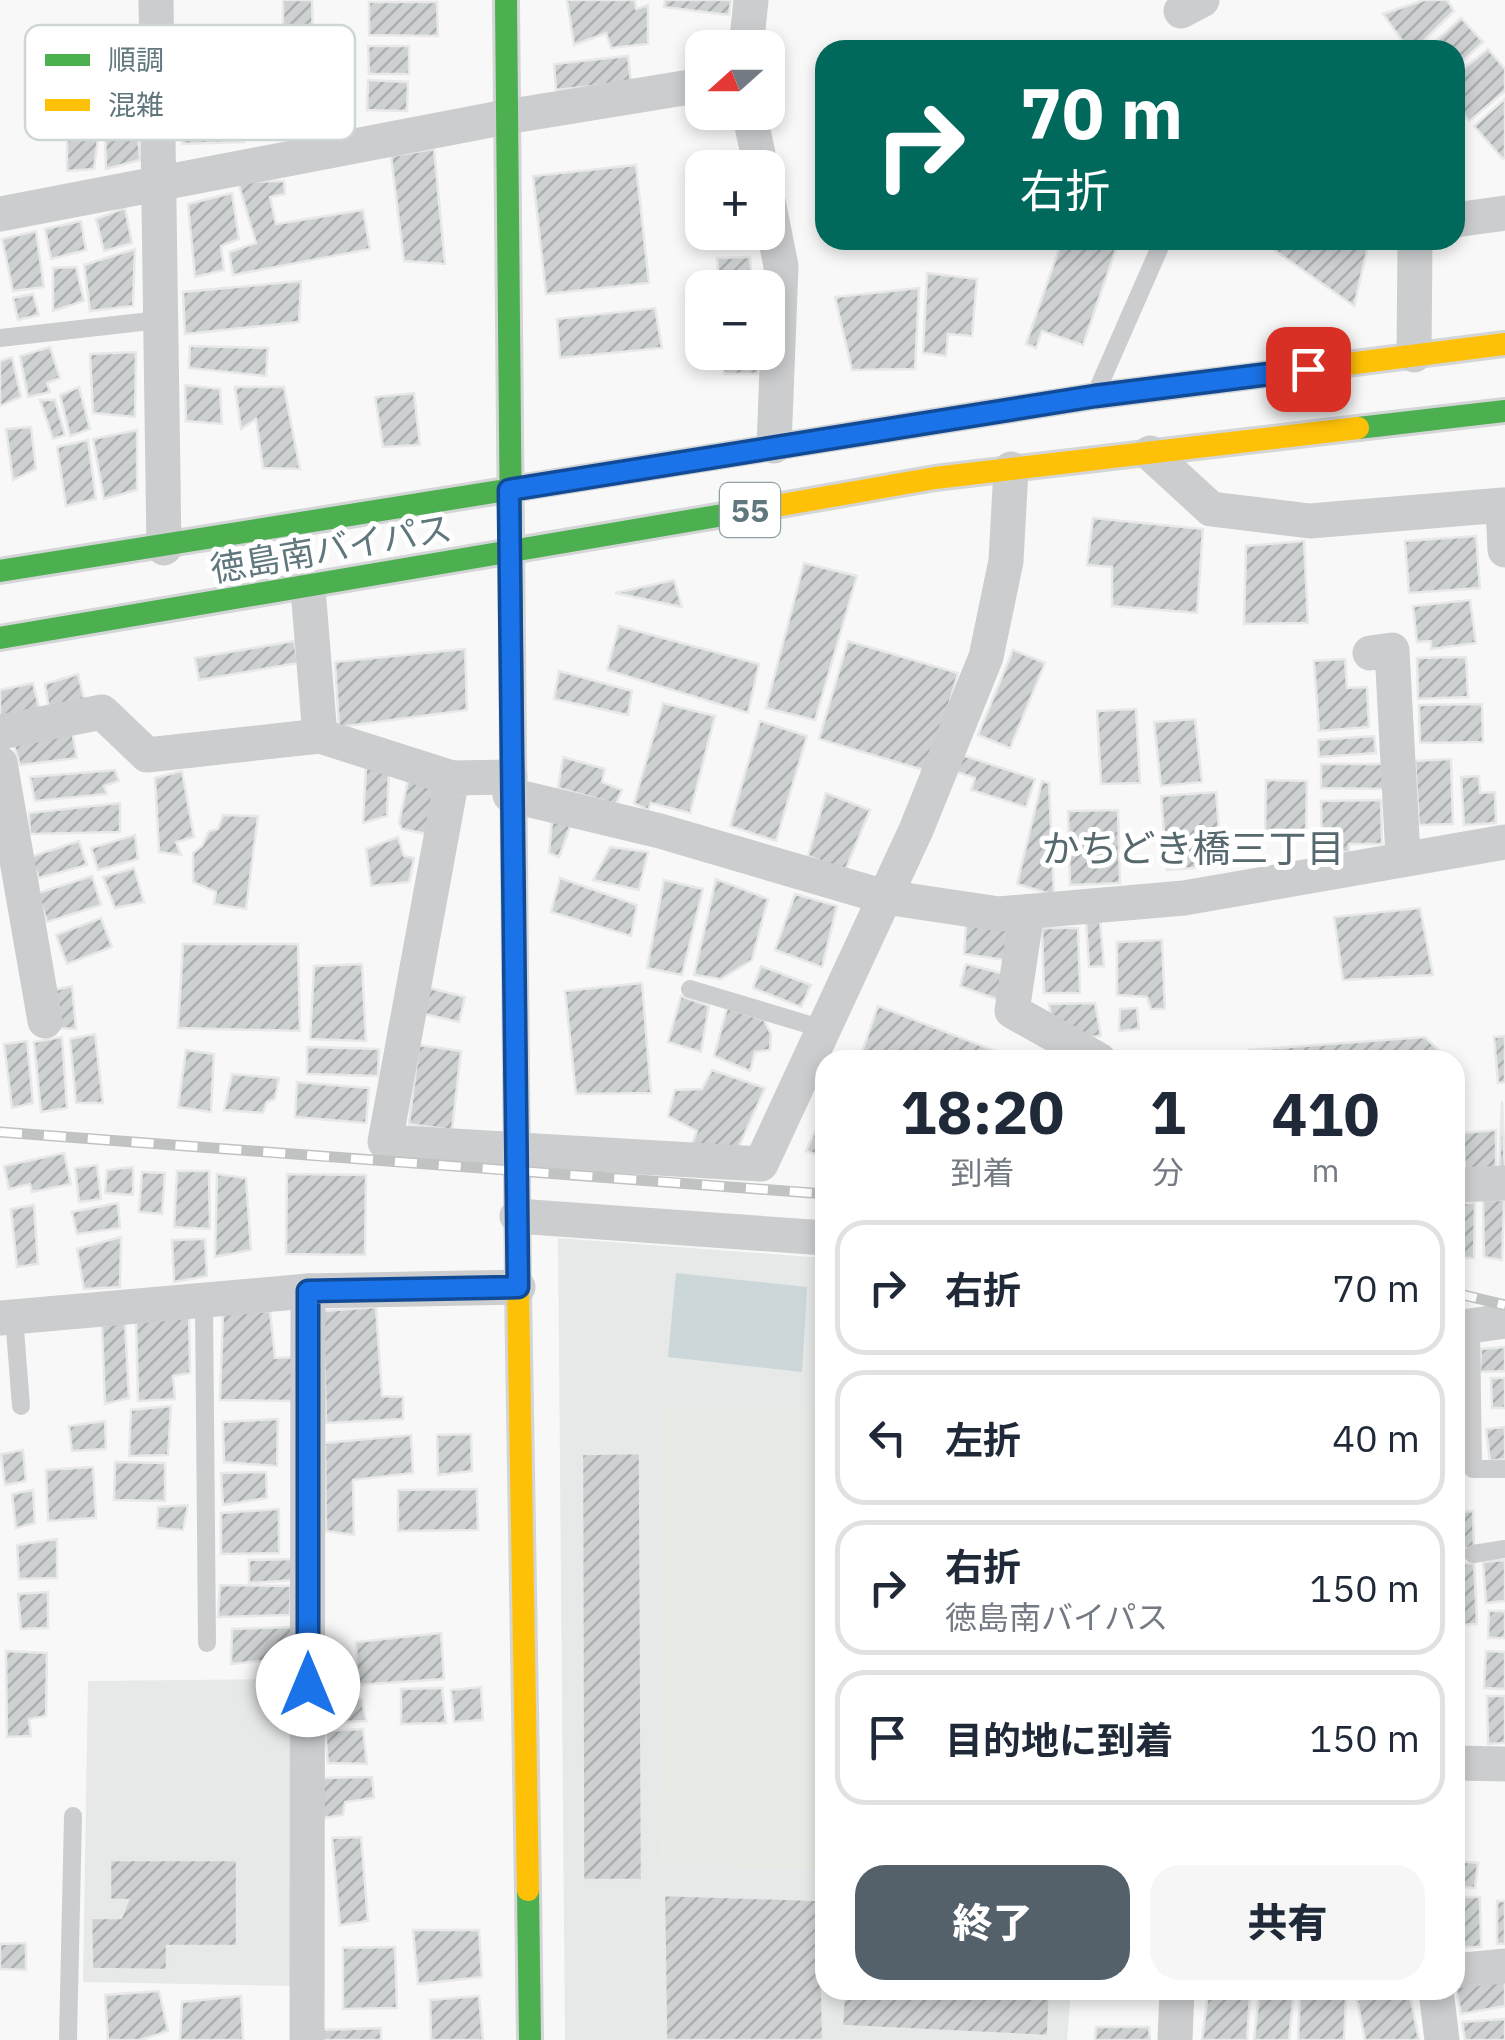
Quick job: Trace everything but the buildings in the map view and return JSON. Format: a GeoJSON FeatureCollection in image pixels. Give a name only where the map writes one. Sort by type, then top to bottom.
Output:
{"type":"FeatureCollection","features":[{"type":"Feature","properties":{"kind":"main road"},"geometry":{"type":"LineString","coordinates":[[506,0],[510,786],[530,2040]]}},
{"type":"Feature","properties":{"kind":"main road","name":"徳島南バイパス"},"geometry":{"type":"LineString","coordinates":[[0,572],[1095,396],[1505,344]]}},
{"type":"Feature","properties":{"kind":"main road","name":"徳島南バイパス"},"geometry":{"type":"LineString","coordinates":[[0,638],[308,590],[935,478],[1505,411]]}},
{"type":"Feature","properties":{"kind":"street"},"geometry":{"type":"LineString","coordinates":[[748,30],[752,0]]}},
{"type":"Feature","properties":{"kind":"street"},"geometry":{"type":"LineString","coordinates":[[0,214],[506,117],[685,88]]}},
{"type":"Feature","properties":{"kind":"street"},"geometry":{"type":"LineString","coordinates":[[156,140],[164,548]]}},
{"type":"Feature","properties":{"kind":"street"},"geometry":{"type":"LineString","coordinates":[[1465,219],[1505,213]]}},
{"type":"Feature","properties":{"kind":"street"},"geometry":{"type":"LineString","coordinates":[[774,446],[781,266],[778,250]]}},
{"type":"Feature","properties":{"kind":"street"},"geometry":{"type":"LineString","coordinates":[[1414,355],[1415,250]]}},
{"type":"Feature","properties":{"kind":"street"},"geometry":{"type":"LineString","coordinates":[[1150,452],[1211,509],[1310,520],[1504,505],[1505,550]]}},
{"type":"Feature","properties":{"kind":"street"},"geometry":{"type":"LineString","coordinates":[[452,778],[385,1142],[760,1164],[885,897],[986,657],[1006,561],[1011,469]]}},
{"type":"Feature","properties":{"kind":"street"},"geometry":{"type":"LineString","coordinates":[[308,590],[320,736]]}},
{"type":"Feature","properties":{"kind":"street"},"geometry":{"type":"LineString","coordinates":[[1370,653],[1392,650],[1403,857]]}},
{"type":"Feature","properties":{"kind":"street"},"geometry":{"type":"LineString","coordinates":[[0,732],[102,712],[147,755],[320,736],[452,778],[510,786],[885,897],[998,914],[1184,898],[1505,842]]}},
{"type":"Feature","properties":{"kind":"street"},"geometry":{"type":"LineString","coordinates":[[0,763],[45,1022]]}},
{"type":"Feature","properties":{"kind":"street"},"geometry":{"type":"LineString","coordinates":[[1027,912],[1012,1010],[1082,1050]]}},
{"type":"Feature","properties":{"kind":"street"},"geometry":{"type":"LineString","coordinates":[[1465,1185],[1505,1183]]}},
{"type":"Feature","properties":{"kind":"street"},"geometry":{"type":"LineString","coordinates":[[517,1216],[815,1237]]}},
{"type":"Feature","properties":{"kind":"street"},"geometry":{"type":"LineString","coordinates":[[7,1318],[308,1291],[518,1287]]}},
{"type":"Feature","properties":{"kind":"street"},"geometry":{"type":"LineString","coordinates":[[307,2040],[308,1291]]}},
{"type":"Feature","properties":{"kind":"street"},"geometry":{"type":"LineString","coordinates":[[1465,1763],[1505,1764]]}},
{"type":"Feature","properties":{"kind":"street"},"geometry":{"type":"LineString","coordinates":[[1465,1970],[1505,1966]]}},
{"type":"Feature","properties":{"kind":"street"},"geometry":{"type":"LineString","coordinates":[[1174,2040],[1177,2000]]}},
{"type":"Feature","properties":{"kind":"street"},"geometry":{"type":"LineString","coordinates":[[1437,2000],[1442,2040]]}},
{"type":"Feature","properties":{"kind":"lane"},"geometry":{"type":"LineString","coordinates":[[1095,396],[1159,250]]}},
{"type":"Feature","properties":{"kind":"lane"},"geometry":{"type":"LineString","coordinates":[[0,338],[159,320]]}},
{"type":"Feature","properties":{"kind":"lane"},"geometry":{"type":"LineString","coordinates":[[690,988],[824,1029]]}},
{"type":"Feature","properties":{"kind":"lane"},"geometry":{"type":"LineString","coordinates":[[204,1302],[207,1644]]}},
{"type":"Feature","properties":{"kind":"lane"},"geometry":{"type":"LineString","coordinates":[[7,1318],[20,1406]]}},
{"type":"Feature","properties":{"kind":"lane"},"geometry":{"type":"LineString","coordinates":[[1477,1325],[1473,1469],[1505,1469]]}},
{"type":"Feature","properties":{"kind":"lane"},"geometry":{"type":"LineString","coordinates":[[1474,1554],[1505,1549]]}},
{"type":"Feature","properties":{"kind":"lane"},"geometry":{"type":"LineString","coordinates":[[68,2040],[73,1816]]}},
{"type":"Feature","properties":{"kind":"shaded area"},"geometry":{"type":"Polygon","coordinates":[[[558,1238],[815,1257],[815,2000],[1070,2000],[1067,2040],[565,2040],[558,1238]]]}},
{"type":"Feature","properties":{"kind":"shaded area"},"geometry":{"type":"Polygon","coordinates":[[[676,1273],[807,1287],[802,1372],[668,1357],[676,1273]]]}},
{"type":"Feature","properties":{"kind":"shaded area"},"geometry":{"type":"Polygon","coordinates":[[[666,1406],[815,1410],[815,1870],[660,1863],[666,1406]]]}},
{"type":"Feature","properties":{"kind":"shaded area"},"geometry":{"type":"Polygon","coordinates":[[[289,1679],[295,1986],[83,1982],[88,1681],[289,1679]]]}},
{"type":"Feature","properties":{"kind":"railway"},"geometry":{"type":"LineString","coordinates":[[0,1132],[815,1193]]}},
{"type":"Feature","properties":{"kind":"railway"},"geometry":{"type":"LineString","coordinates":[[1465,1295],[1505,1305]]}},
{"type":"Feature","properties":{"kind":"traffic: fast"},"geometry":{"type":"LineString","coordinates":[[506,0],[518,1290]]}},
{"type":"Feature","properties":{"kind":"traffic: fast"},"geometry":{"type":"LineString","coordinates":[[1358,428],[1505,411]]}},
{"type":"Feature","properties":{"kind":"traffic: fast"},"geometry":{"type":"LineString","coordinates":[[0,571],[713,457]]}},
{"type":"Feature","properties":{"kind":"traffic: fast"},"geometry":{"type":"LineString","coordinates":[[0,638],[764,508]]}},
{"type":"Feature","properties":{"kind":"traffic: fast"},"geometry":{"type":"LineString","coordinates":[[528,1890],[530,2040]]}},
{"type":"Feature","properties":{"kind":"traffic: slow"},"geometry":{"type":"LineString","coordinates":[[713,457],[1095,396],[1505,344]]}},
{"type":"Feature","properties":{"kind":"traffic: slow"},"geometry":{"type":"LineString","coordinates":[[764,508],[935,478],[1358,428]]}},
{"type":"Feature","properties":{"kind":"traffic: slow"},"geometry":{"type":"LineString","coordinates":[[518,1290],[528,1890]]}},
{"type":"Feature","properties":{"kind":"district","name":"かちどき橋三丁目"},"geometry":{"type":"Point","coordinates":[1193,847]}},
{"type":"Feature","properties":{"kind":"route"},"geometry":{"type":"LineString","coordinates":[[308,1685],[308,1291],[518,1287],[509,490],[574,476],[1095,396],[1308,369]]}}]}
